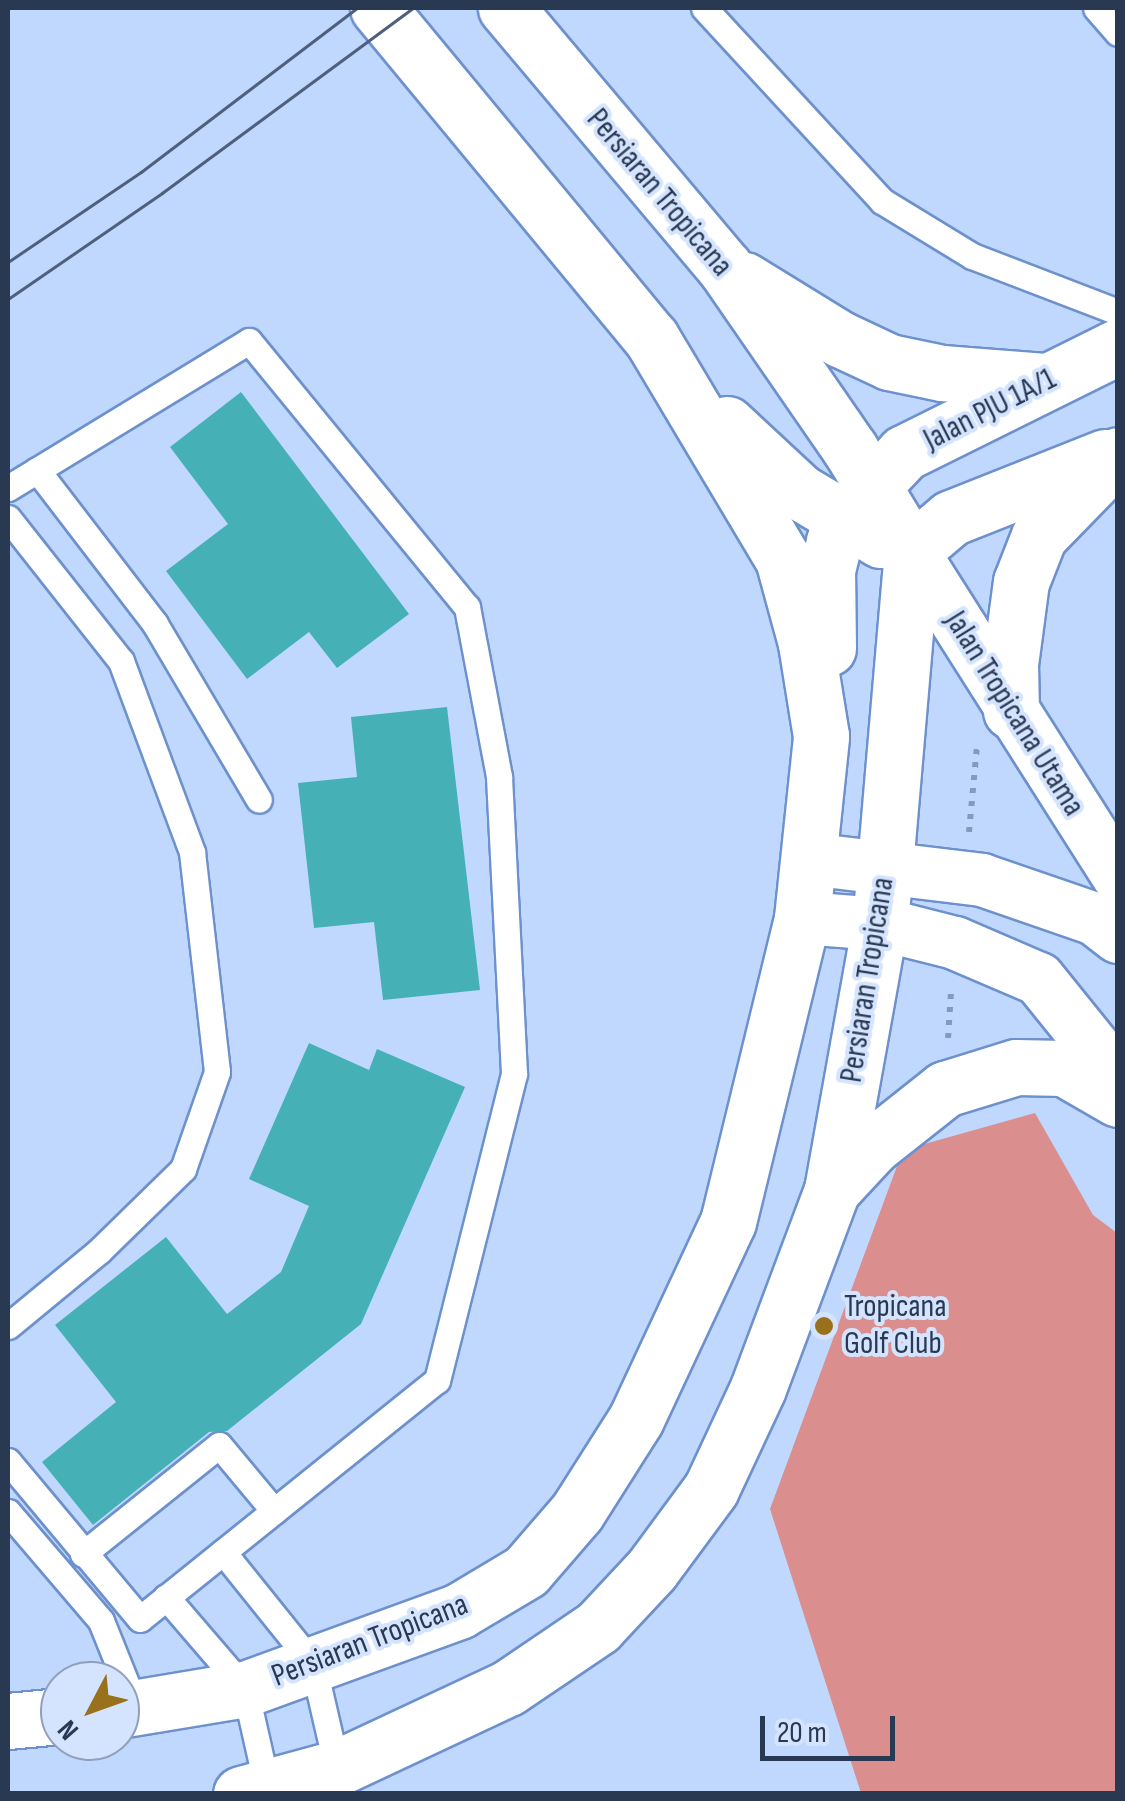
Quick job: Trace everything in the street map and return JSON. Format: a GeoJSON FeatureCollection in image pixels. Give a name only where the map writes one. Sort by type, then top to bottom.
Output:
{"type":"FeatureCollection","features":[{"type":"Feature","properties":{"kind":"main road","name":"Persiaran Tropicana"},"geometry":{"type":"LineString","coordinates":[[140,1707],[245,1690],[459,1610],[526,1570],[577,1512],[636,1419],[728,1222],[802,918],[821,736],[806,643],[783,559],[652,338],[433,69],[378,8]]}},
{"type":"Feature","properties":{"kind":"main road","name":"Persiaran Tropicana"},"geometry":{"type":"LineString","coordinates":[[254,1790],[338,1768],[508,1688],[598,1627],[652,1569],[710,1488],[750,1404],[832,1190],[880,924],[912,551],[859,505],[725,268],[506,8]]}},
{"type":"Feature","properties":{"kind":"main road"},"geometry":{"type":"LineString","coordinates":[[725,268],[840,340],[889,362],[942,373],[1046,381]]}},
{"type":"Feature","properties":{"kind":"main road"},"geometry":{"type":"LineString","coordinates":[[652,338],[739,436],[800,492],[859,505],[834,541],[827,570],[829,636],[821,736]]}},
{"type":"Feature","properties":{"kind":"main road","name":"Jalan PJU 1A/1"},"geometry":{"type":"LineString","coordinates":[[859,505],[904,453],[1118,348]]}},
{"type":"Feature","properties":{"kind":"main road"},"geometry":{"type":"LineString","coordinates":[[912,551],[951,518],[1118,453]]}},
{"type":"Feature","properties":{"kind":"main road"},"geometry":{"type":"LineString","coordinates":[[998,690],[1010,664],[1022,582],[1039,536],[1118,453]]}},
{"type":"Feature","properties":{"kind":"main road"},"geometry":{"type":"LineString","coordinates":[[832,1190],[873,1146],[945,1089],[1016,1067],[1064,1068],[1118,1099]]}},
{"type":"Feature","properties":{"kind":"main road"},"geometry":{"type":"LineString","coordinates":[[8,1721],[40,1718]]}},
{"type":"Feature","properties":{"kind":"street","name":"Jalan Tropicana Utama"},"geometry":{"type":"LineString","coordinates":[[912,551],[1118,876]]}},
{"type":"Feature","properties":{"kind":"street"},"geometry":{"type":"LineString","coordinates":[[809,859],[965,875],[1095,919],[1118,937]]}},
{"type":"Feature","properties":{"kind":"street"},"geometry":{"type":"LineString","coordinates":[[802,918],[880,924],[980,951],[1040,979],[1118,1076]]}},
{"type":"Feature","properties":{"kind":"lane"},"geometry":{"type":"LineString","coordinates":[[704,8],[882,201],[972,256],[1118,312]]}},
{"type":"Feature","properties":{"kind":"lane"},"geometry":{"type":"LineString","coordinates":[[1096,8],[1118,34]]}},
{"type":"Feature","properties":{"kind":"lane"},"geometry":{"type":"LineString","coordinates":[[8,488],[249,341],[467,606],[499,777],[514,1074],[437,1380],[140,1618],[8,1461]]}},
{"type":"Feature","properties":{"kind":"lane"},"geometry":{"type":"LineString","coordinates":[[38,470],[155,624],[259,800]]}},
{"type":"Feature","properties":{"kind":"lane"},"geometry":{"type":"LineString","coordinates":[[8,518],[121,661],[192,852],[217,1072],[183,1169],[99,1250],[8,1326]]}},
{"type":"Feature","properties":{"kind":"lane"},"geometry":{"type":"LineString","coordinates":[[83,1554],[219,1446],[274,1511]]}},
{"type":"Feature","properties":{"kind":"lane"},"geometry":{"type":"LineString","coordinates":[[8,1512],[101,1622],[113,1661]]}},
{"type":"Feature","properties":{"kind":"lane"},"geometry":{"type":"LineString","coordinates":[[224,1552],[313,1664],[338,1768]]}},
{"type":"Feature","properties":{"kind":"lane"},"geometry":{"type":"LineString","coordinates":[[166,1597],[245,1690],[254,1790]]}},
{"type":"Feature","properties":{"kind":"path"},"geometry":{"type":"LineString","coordinates":[[965,875],[998,690]]}},
{"type":"Feature","properties":{"kind":"shaded area"},"geometry":{"type":"Polygon","coordinates":[[[1035,1113],[1093,1215],[1117,1233],[1117,1793],[861,1793],[770,1509],[903,1150],[1035,1113]]]}},
{"type":"Feature","properties":{"kind":"building"},"geometry":{"type":"Polygon","coordinates":[[[241,392],[409,614],[337,668],[309,632],[247,679],[166,571],[228,524],[170,447],[241,392]]]}},
{"type":"Feature","properties":{"kind":"building"},"geometry":{"type":"Polygon","coordinates":[[[447,707],[480,990],[383,1000],[374,922],[314,928],[298,783],[357,777],[351,717],[447,707]]]}},
{"type":"Feature","properties":{"kind":"building"},"geometry":{"type":"Polygon","coordinates":[[[309,1043],[369,1070],[377,1049],[465,1087],[361,1324],[227,1431],[209,1432],[93,1525],[42,1462],[116,1402],[55,1325],[166,1237],[227,1314],[281,1272],[309,1206],[249,1179],[309,1043]]]}},
{"type":"Feature","properties":{"kind":"tram line"},"geometry":{"type":"LineString","coordinates":[[8,262],[141,172],[357,8]]}},
{"type":"Feature","properties":{"kind":"tram line"},"geometry":{"type":"LineString","coordinates":[[8,299],[162,193],[413,8]]}},
{"type":"Feature","properties":{"kind":"place","name":"Tropicana Golf Club"},"geometry":{"type":"Point","coordinates":[824,1326]}}]}
